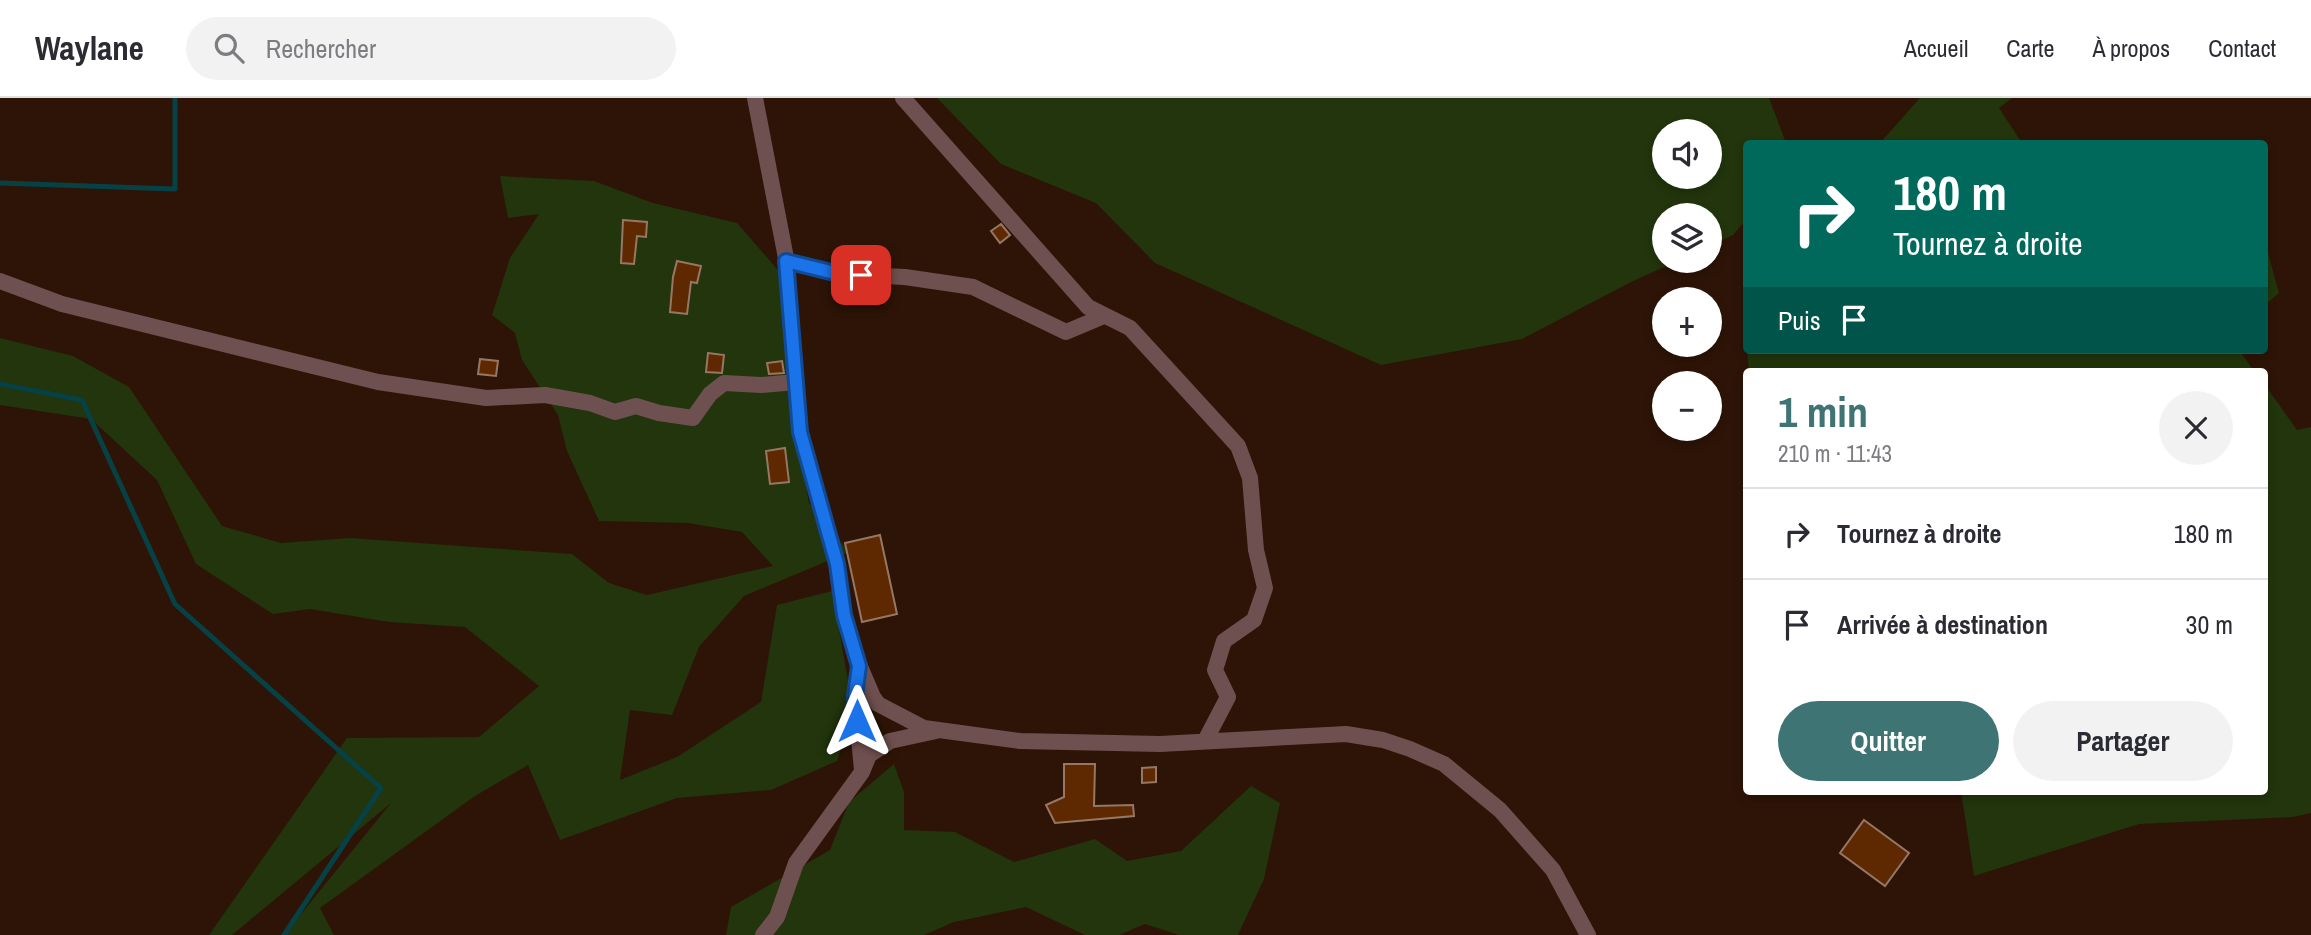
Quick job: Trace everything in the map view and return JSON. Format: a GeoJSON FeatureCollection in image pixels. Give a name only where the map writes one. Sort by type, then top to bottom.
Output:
{"type":"FeatureCollection","features":[{"type":"Feature","properties":{"kind":"street"},"geometry":{"type":"LineString","coordinates":[[755,98],[786,261],[800,432],[837,564],[844,615],[859,666],[878,704],[924,728],[1020,741],[1147,744],[1346,734],[1383,740],[1444,764],[1500,810],[1553,870],[1588,935]]}},
{"type":"Feature","properties":{"kind":"street"},"geometry":{"type":"LineString","coordinates":[[903,98],[1088,307],[1130,328],[1238,446],[1250,478],[1256,550],[1265,588],[1254,620],[1224,641],[1215,670],[1228,697],[1205,741]]}},
{"type":"Feature","properties":{"kind":"street"},"geometry":{"type":"LineString","coordinates":[[786,261],[839,274],[905,277],[974,287],[1066,332],[1104,316]]}},
{"type":"Feature","properties":{"kind":"street"},"geometry":{"type":"LineString","coordinates":[[0,281],[62,304],[378,382],[474,397],[545,395],[590,403],[615,412],[636,406],[693,418],[710,394],[724,383],[761,385],[796,382]]}},
{"type":"Feature","properties":{"kind":"street"},"geometry":{"type":"LineString","coordinates":[[859,666],[855,696],[862,772]]}},
{"type":"Feature","properties":{"kind":"street"},"geometry":{"type":"LineString","coordinates":[[763,935],[777,917],[796,863],[862,772],[869,755],[890,741],[938,730]]}},
{"type":"Feature","properties":{"kind":"green space"},"geometry":{"type":"Polygon","coordinates":[[[937,98],[1769,98],[1785,140],[1743,140],[1743,223],[1733,235],[1722,240],[1722,203],[1652,203],[1652,273],[1522,339],[1381,365],[1155,263],[1096,203],[1001,164],[937,98]]]}},
{"type":"Feature","properties":{"kind":"green space"},"geometry":{"type":"Polygon","coordinates":[[[1920,98],[2012,98],[1999,108],[2020,140],[1883,140],[1920,98]]]}},
{"type":"Feature","properties":{"kind":"green space"},"geometry":{"type":"Polygon","coordinates":[[[500,176],[594,181],[653,203],[737,223],[778,270],[795,426],[809,503],[849,552],[744,596],[699,647],[672,715],[630,710],[620,780],[677,757],[761,702],[777,605],[832,591],[853,708],[837,761],[771,790],[677,798],[560,840],[528,765],[475,796],[320,908],[334,935],[281,935],[288,930],[391,803],[232,935],[209,935],[347,738],[479,737],[539,686],[465,627],[389,622],[310,609],[273,614],[196,564],[157,480],[91,419],[0,405],[0,338],[73,356],[129,387],[222,526],[281,543],[350,538],[572,554],[609,583],[647,595],[773,566],[742,532],[688,523],[599,521],[567,451],[558,415],[522,360],[515,333],[492,315],[510,258],[539,214],[508,218],[500,176]]]}},
{"type":"Feature","properties":{"kind":"green space"},"geometry":{"type":"Polygon","coordinates":[[[2268,253],[2279,293],[2268,302],[2268,253]]]}},
{"type":"Feature","properties":{"kind":"green space"},"geometry":{"type":"Polygon","coordinates":[[[1747,354],[2242,354],[2252,368],[1749,368],[1747,354]]]}},
{"type":"Feature","properties":{"kind":"green space"},"geometry":{"type":"Polygon","coordinates":[[[2268,389],[2297,430],[2311,427],[2311,813],[2293,817],[2139,824],[1974,876],[1962,795],[2268,795],[2268,389]]]}},
{"type":"Feature","properties":{"kind":"green space"},"geometry":{"type":"Polygon","coordinates":[[[894,764],[904,792],[904,830],[955,832],[1014,862],[1095,839],[1127,861],[1181,851],[1251,786],[1280,803],[1264,879],[1238,935],[1179,935],[1145,924],[1119,935],[1085,935],[1026,907],[954,922],[924,935],[726,935],[731,907],[830,850],[849,802],[894,764]]]}},
{"type":"Feature","properties":{"kind":"building"},"geometry":{"type":"Polygon","coordinates":[[[623,220],[647,222],[646,237],[637,236],[634,264],[621,263],[623,220]]]}},
{"type":"Feature","properties":{"kind":"building"},"geometry":{"type":"Polygon","coordinates":[[[1001,224],[1010,235],[1000,243],[991,231],[1001,224]]]}},
{"type":"Feature","properties":{"kind":"building"},"geometry":{"type":"Polygon","coordinates":[[[677,261],[701,266],[697,283],[691,282],[687,314],[670,312],[677,261]]]}},
{"type":"Feature","properties":{"kind":"building"},"geometry":{"type":"Polygon","coordinates":[[[708,353],[724,355],[722,373],[706,372],[708,353]]]}},
{"type":"Feature","properties":{"kind":"building"},"geometry":{"type":"Polygon","coordinates":[[[480,359],[498,361],[496,376],[478,374],[480,359]]]}},
{"type":"Feature","properties":{"kind":"building"},"geometry":{"type":"Polygon","coordinates":[[[782,361],[784,373],[769,374],[767,363],[782,361]]]}},
{"type":"Feature","properties":{"kind":"building"},"geometry":{"type":"Polygon","coordinates":[[[785,448],[789,482],[770,484],[766,451],[785,448]]]}},
{"type":"Feature","properties":{"kind":"building"},"geometry":{"type":"Polygon","coordinates":[[[880,535],[897,614],[862,622],[845,543],[880,535]]]}},
{"type":"Feature","properties":{"kind":"building"},"geometry":{"type":"Polygon","coordinates":[[[1064,764],[1095,764],[1094,806],[1133,805],[1134,816],[1055,823],[1046,805],[1064,797],[1064,764]]]}},
{"type":"Feature","properties":{"kind":"building"},"geometry":{"type":"Polygon","coordinates":[[[1156,767],[1156,782],[1142,783],[1142,768],[1156,767]]]}},
{"type":"Feature","properties":{"kind":"building"},"geometry":{"type":"Polygon","coordinates":[[[1864,820],[1909,853],[1885,886],[1840,853],[1864,820]]]}},
{"type":"Feature","properties":{"kind":"waterway"},"geometry":{"type":"LineString","coordinates":[[0,183],[175,189],[175,98]]}},
{"type":"Feature","properties":{"kind":"waterway"},"geometry":{"type":"LineString","coordinates":[[0,384],[82,400],[175,604],[381,788],[284,935]]}},
{"type":"Feature","properties":{"kind":"route"},"geometry":{"type":"LineString","coordinates":[[857,721],[855,696],[859,666],[844,615],[837,564],[800,432],[786,261],[839,274],[861,275]]}}]}
